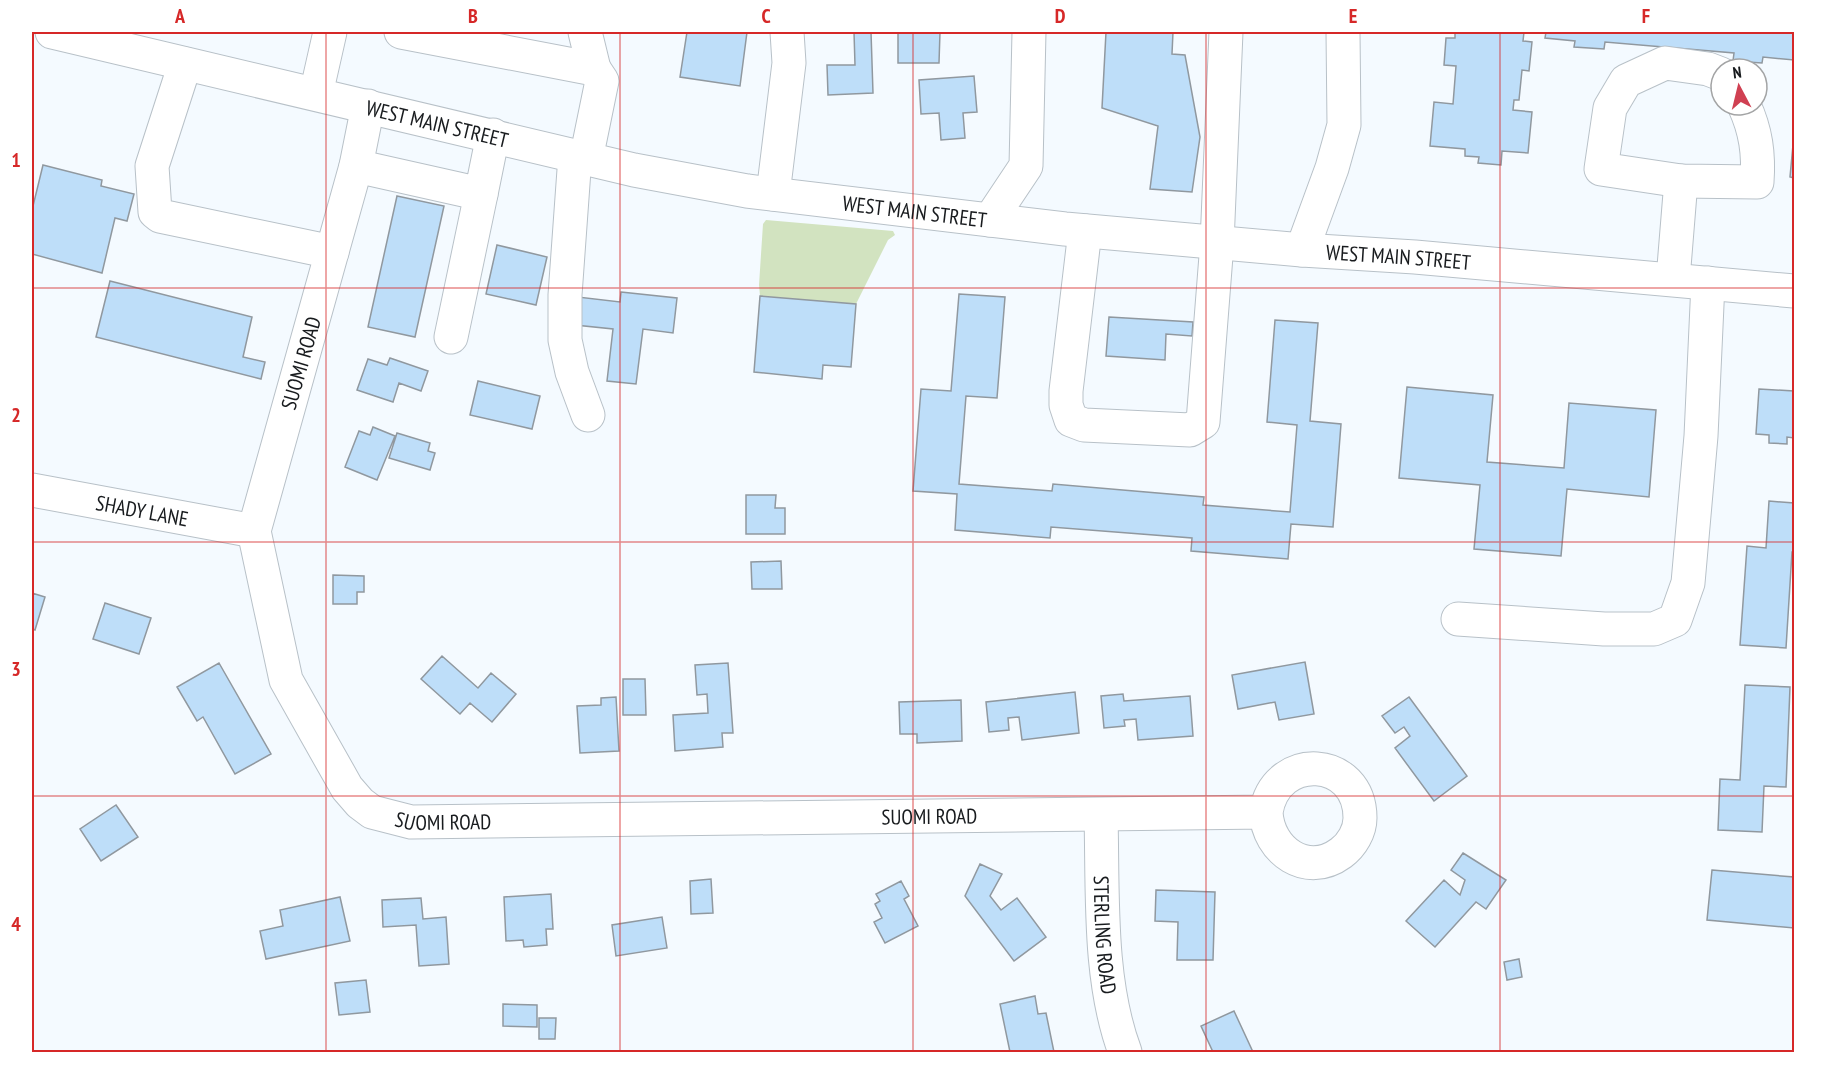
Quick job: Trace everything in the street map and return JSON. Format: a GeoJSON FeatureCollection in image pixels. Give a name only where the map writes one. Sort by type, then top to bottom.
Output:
{"type":"FeatureCollection","features":[{"type":"Feature","properties":{"kind":"street","name":"WEST MAIN STREET"},"geometry":{"type":"LineString","coordinates":[[51,32],[666,177],[773,194],[1085,231],[1302,250],[1415,257],[1794,291]]}},
{"type":"Feature","properties":{"kind":"street"},"geometry":{"type":"LineString","coordinates":[[316,94],[330,32]]}},
{"type":"Feature","properties":{"kind":"street"},"geometry":{"type":"LineString","coordinates":[[585,32],[594,69],[602,81],[581,157],[565,295],[565,340],[572,372],[588,415]]}},
{"type":"Feature","properties":{"kind":"street"},"geometry":{"type":"LineString","coordinates":[[773,194],[789,63],[787,32]]}},
{"type":"Feature","properties":{"kind":"street"},"geometry":{"type":"LineString","coordinates":[[990,220],[1026,166],[1029,32]]}},
{"type":"Feature","properties":{"kind":"street"},"geometry":{"type":"LineString","coordinates":[[1085,231],[1066,391],[1066,405],[1071,420],[1084,425],[1190,430],[1203,422],[1217,243],[1226,32]]}},
{"type":"Feature","properties":{"kind":"street"},"geometry":{"type":"LineString","coordinates":[[1302,250],[1332,168],[1344,125],[1343,32]]}},
{"type":"Feature","properties":{"kind":"street"},"geometry":{"type":"LineString","coordinates":[[414,33],[594,69]]}},
{"type":"Feature","properties":{"kind":"street"},"geometry":{"type":"LineString","coordinates":[[1709,69],[1665,63],[1626,81],[1610,108],[1601,169],[1681,182],[1757,182],[1759,154],[1750,117]]}},
{"type":"Feature","properties":{"kind":"street"},"geometry":{"type":"LineString","coordinates":[[185,64],[152,166],[155,212],[160,216],[332,252]]}},
{"type":"Feature","properties":{"kind":"street","name":"SUOMI ROAD"},"geometry":{"type":"LineString","coordinates":[[368,106],[356,166],[254,531],[286,680],[346,789],[360,803],[372,812],[387,818],[411,822],[1266,812]]}},
{"type":"Feature","properties":{"kind":"street"},"geometry":{"type":"LineString","coordinates":[[451,337],[467,191],[493,135]]}},
{"type":"Feature","properties":{"kind":"street"},"geometry":{"type":"LineString","coordinates":[[356,166],[467,191]]}},
{"type":"Feature","properties":{"kind":"street"},"geometry":{"type":"LineString","coordinates":[[1673,279],[1681,182]]}},
{"type":"Feature","properties":{"kind":"street"},"geometry":{"type":"LineString","coordinates":[[1458,620],[1604,629],[1654,629],[1675,620],[1688,583],[1701,435],[1708,283]]}},
{"type":"Feature","properties":{"kind":"street","name":"SHADY LANE"},"geometry":{"type":"LineString","coordinates":[[32,490],[254,531]]}},
{"type":"Feature","properties":{"kind":"street","name":"STERLING ROAD"},"geometry":{"type":"LineString","coordinates":[[1101,815],[1107,970],[1118,1031],[1125,1053]]}},
{"type":"Feature","properties":{"kind":"green space"},"geometry":{"type":"Polygon","coordinates":[[[766,220],[893,231],[895,235],[888,240],[856,304],[760,296],[763,224],[766,220]]]}},
{"type":"Feature","properties":{"kind":"building"},"geometry":{"type":"Polygon","coordinates":[[[687,32],[747,32],[740,86],[680,77],[687,32]]]}},
{"type":"Feature","properties":{"kind":"building"},"geometry":{"type":"Polygon","coordinates":[[[854,32],[871,32],[873,93],[828,95],[827,65],[855,65],[854,32]]]}},
{"type":"Feature","properties":{"kind":"building"},"geometry":{"type":"Polygon","coordinates":[[[898,32],[940,32],[939,63],[898,63],[898,32]]]}},
{"type":"Feature","properties":{"kind":"building"},"geometry":{"type":"Polygon","coordinates":[[[1106,32],[1173,32],[1172,54],[1185,55],[1200,137],[1192,192],[1150,189],[1158,126],[1102,108],[1106,32]]]}},
{"type":"Feature","properties":{"kind":"building"},"geometry":{"type":"Polygon","coordinates":[[[1455,32],[1524,32],[1523,41],[1532,42],[1529,71],[1522,70],[1519,100],[1514,100],[1513,110],[1532,112],[1528,153],[1502,151],[1501,165],[1478,163],[1479,157],[1465,156],[1465,149],[1430,146],[1434,102],[1453,104],[1456,66],[1444,65],[1446,38],[1455,38],[1455,32]]]}},
{"type":"Feature","properties":{"kind":"building"},"geometry":{"type":"Polygon","coordinates":[[[1546,32],[1794,32],[1794,60],[1734,57],[1734,53],[1605,42],[1604,49],[1574,47],[1575,41],[1545,38],[1546,32]]]}},
{"type":"Feature","properties":{"kind":"building"},"geometry":{"type":"Polygon","coordinates":[[[974,76],[977,112],[963,113],[965,138],[941,140],[939,113],[921,114],[919,80],[974,76]]]}},
{"type":"Feature","properties":{"kind":"building"},"geometry":{"type":"Polygon","coordinates":[[[1794,134],[1794,178],[1790,177],[1794,134]]]}},
{"type":"Feature","properties":{"kind":"building"},"geometry":{"type":"Polygon","coordinates":[[[43,165],[102,180],[101,186],[134,194],[127,221],[115,218],[102,273],[32,254],[32,210],[43,165]]]}},
{"type":"Feature","properties":{"kind":"building"},"geometry":{"type":"Polygon","coordinates":[[[397,196],[444,206],[415,337],[368,327],[397,196]]]}},
{"type":"Feature","properties":{"kind":"building"},"geometry":{"type":"Polygon","coordinates":[[[497,245],[547,257],[536,305],[486,294],[497,245]]]}},
{"type":"Feature","properties":{"kind":"building"},"geometry":{"type":"Polygon","coordinates":[[[110,281],[252,317],[243,357],[265,362],[261,379],[96,337],[110,281]]]}},
{"type":"Feature","properties":{"kind":"building"},"geometry":{"type":"Polygon","coordinates":[[[621,292],[677,298],[673,333],[643,329],[636,384],[607,381],[613,329],[575,325],[578,297],[620,302],[621,292]]]}},
{"type":"Feature","properties":{"kind":"building"},"geometry":{"type":"Polygon","coordinates":[[[959,294],[1005,297],[997,398],[966,396],[959,484],[1052,491],[1053,484],[1204,497],[1203,505],[1290,512],[1297,425],[1267,422],[1275,320],[1318,323],[1310,421],[1341,424],[1333,527],[1291,524],[1288,559],[1191,551],[1192,538],[1051,527],[1050,538],[955,530],[957,494],[913,491],[921,389],[951,391],[959,294]]]}},
{"type":"Feature","properties":{"kind":"building"},"geometry":{"type":"Polygon","coordinates":[[[760,296],[856,304],[851,367],[823,365],[822,379],[754,372],[760,296]]]}},
{"type":"Feature","properties":{"kind":"building"},"geometry":{"type":"Polygon","coordinates":[[[1109,317],[1193,322],[1192,336],[1166,334],[1165,360],[1106,356],[1109,317]]]}},
{"type":"Feature","properties":{"kind":"building"},"geometry":{"type":"Polygon","coordinates":[[[390,358],[428,371],[421,391],[399,383],[393,402],[357,390],[368,359],[387,365],[390,358]]]}},
{"type":"Feature","properties":{"kind":"building"},"geometry":{"type":"Polygon","coordinates":[[[478,381],[540,396],[532,429],[470,415],[478,381]]]}},
{"type":"Feature","properties":{"kind":"building"},"geometry":{"type":"Polygon","coordinates":[[[1407,387],[1493,395],[1487,462],[1564,468],[1569,403],[1656,410],[1649,497],[1567,489],[1561,556],[1474,549],[1480,485],[1399,478],[1407,387]]]}},
{"type":"Feature","properties":{"kind":"building"},"geometry":{"type":"Polygon","coordinates":[[[1759,389],[1794,391],[1794,438],[1787,437],[1787,444],[1769,443],[1769,435],[1756,434],[1759,389]]]}},
{"type":"Feature","properties":{"kind":"building"},"geometry":{"type":"Polygon","coordinates":[[[373,427],[395,436],[377,480],[345,467],[359,431],[370,435],[373,427]]]}},
{"type":"Feature","properties":{"kind":"building"},"geometry":{"type":"Polygon","coordinates":[[[397,433],[430,443],[428,451],[435,453],[430,470],[389,458],[397,433]]]}},
{"type":"Feature","properties":{"kind":"building"},"geometry":{"type":"Polygon","coordinates":[[[746,495],[776,495],[775,508],[785,508],[785,534],[746,534],[746,495]]]}},
{"type":"Feature","properties":{"kind":"building"},"geometry":{"type":"Polygon","coordinates":[[[1769,501],[1794,503],[1794,552],[1792,552],[1786,648],[1740,645],[1747,546],[1766,548],[1769,501]]]}},
{"type":"Feature","properties":{"kind":"building"},"geometry":{"type":"Polygon","coordinates":[[[781,561],[782,589],[752,589],[751,562],[781,561]]]}},
{"type":"Feature","properties":{"kind":"building"},"geometry":{"type":"Polygon","coordinates":[[[333,575],[364,576],[364,592],[357,592],[357,604],[333,604],[333,575]]]}},
{"type":"Feature","properties":{"kind":"building"},"geometry":{"type":"Polygon","coordinates":[[[32,593],[45,597],[35,630],[32,629],[32,593]]]}},
{"type":"Feature","properties":{"kind":"building"},"geometry":{"type":"Polygon","coordinates":[[[105,603],[151,618],[139,654],[93,639],[105,603]]]}},
{"type":"Feature","properties":{"kind":"building"},"geometry":{"type":"Polygon","coordinates":[[[442,656],[478,688],[491,673],[516,694],[492,722],[470,703],[460,714],[421,679],[442,656]]]}},
{"type":"Feature","properties":{"kind":"building"},"geometry":{"type":"Polygon","coordinates":[[[1305,662],[1314,714],[1279,720],[1275,702],[1238,709],[1232,675],[1305,662]]]}},
{"type":"Feature","properties":{"kind":"building"},"geometry":{"type":"Polygon","coordinates":[[[219,663],[271,754],[235,774],[203,717],[197,721],[177,687],[219,663]]]}},
{"type":"Feature","properties":{"kind":"building"},"geometry":{"type":"Polygon","coordinates":[[[728,663],[733,733],[722,733],[723,747],[675,751],[673,715],[708,713],[707,694],[697,695],[695,665],[728,663]]]}},
{"type":"Feature","properties":{"kind":"building"},"geometry":{"type":"Polygon","coordinates":[[[623,679],[645,679],[646,715],[623,715],[623,679]]]}},
{"type":"Feature","properties":{"kind":"building"},"geometry":{"type":"Polygon","coordinates":[[[1745,685],[1790,687],[1786,787],[1764,786],[1762,832],[1718,830],[1720,779],[1740,780],[1745,685]]]}},
{"type":"Feature","properties":{"kind":"building"},"geometry":{"type":"Polygon","coordinates":[[[1075,692],[1079,733],[1022,740],[1019,717],[1008,718],[1009,730],[989,732],[986,702],[1075,692]]]}},
{"type":"Feature","properties":{"kind":"building"},"geometry":{"type":"Polygon","coordinates":[[[1123,694],[1124,701],[1190,696],[1193,736],[1138,740],[1136,719],[1124,720],[1125,726],[1104,728],[1101,696],[1123,694]]]}},
{"type":"Feature","properties":{"kind":"building"},"geometry":{"type":"Polygon","coordinates":[[[616,697],[619,751],[580,753],[577,706],[601,705],[601,698],[616,697]]]}},
{"type":"Feature","properties":{"kind":"building"},"geometry":{"type":"Polygon","coordinates":[[[1409,697],[1467,776],[1434,801],[1395,748],[1410,736],[1404,727],[1395,733],[1382,716],[1409,697]]]}},
{"type":"Feature","properties":{"kind":"building"},"geometry":{"type":"Polygon","coordinates":[[[961,700],[962,741],[917,743],[917,734],[900,734],[899,702],[961,700]]]}},
{"type":"Feature","properties":{"kind":"building"},"geometry":{"type":"Polygon","coordinates":[[[116,805],[138,837],[101,861],[80,829],[116,805]]]}},
{"type":"Feature","properties":{"kind":"building"},"geometry":{"type":"Polygon","coordinates":[[[1463,853],[1506,880],[1486,909],[1476,902],[1435,947],[1406,921],[1444,880],[1460,895],[1465,880],[1451,870],[1463,853]]]}},
{"type":"Feature","properties":{"kind":"building"},"geometry":{"type":"Polygon","coordinates":[[[980,864],[1002,874],[990,896],[1001,910],[1017,898],[1046,937],[1014,961],[965,896],[980,864]]]}},
{"type":"Feature","properties":{"kind":"building"},"geometry":{"type":"Polygon","coordinates":[[[1712,870],[1794,877],[1794,928],[1707,920],[1712,870]]]}},
{"type":"Feature","properties":{"kind":"building"},"geometry":{"type":"Polygon","coordinates":[[[711,879],[713,913],[691,914],[690,881],[711,879]]]}},
{"type":"Feature","properties":{"kind":"building"},"geometry":{"type":"Polygon","coordinates":[[[901,881],[909,896],[904,899],[918,926],[885,943],[874,922],[882,918],[875,904],[880,901],[876,894],[901,881]]]}},
{"type":"Feature","properties":{"kind":"building"},"geometry":{"type":"Polygon","coordinates":[[[1156,890],[1215,892],[1213,960],[1177,960],[1178,922],[1155,921],[1156,890]]]}},
{"type":"Feature","properties":{"kind":"building"},"geometry":{"type":"Polygon","coordinates":[[[551,894],[553,929],[546,929],[547,945],[524,947],[523,940],[506,941],[504,897],[551,894]]]}},
{"type":"Feature","properties":{"kind":"building"},"geometry":{"type":"Polygon","coordinates":[[[340,897],[350,941],[266,959],[260,931],[283,926],[280,910],[340,897]]]}},
{"type":"Feature","properties":{"kind":"building"},"geometry":{"type":"Polygon","coordinates":[[[421,898],[423,919],[446,917],[449,964],[419,966],[416,925],[383,927],[382,900],[421,898]]]}},
{"type":"Feature","properties":{"kind":"building"},"geometry":{"type":"Polygon","coordinates":[[[662,917],[667,948],[616,956],[612,925],[662,917]]]}},
{"type":"Feature","properties":{"kind":"building"},"geometry":{"type":"Polygon","coordinates":[[[1519,959],[1522,977],[1507,980],[1504,962],[1519,959]]]}},
{"type":"Feature","properties":{"kind":"building"},"geometry":{"type":"Polygon","coordinates":[[[366,980],[370,1012],[339,1015],[335,983],[366,980]]]}},
{"type":"Feature","properties":{"kind":"building"},"geometry":{"type":"Polygon","coordinates":[[[1035,996],[1038,1014],[1046,1013],[1054,1052],[1010,1052],[1000,1004],[1035,996]]]}},
{"type":"Feature","properties":{"kind":"building"},"geometry":{"type":"Polygon","coordinates":[[[503,1004],[537,1005],[537,1027],[503,1026],[503,1004]]]}},
{"type":"Feature","properties":{"kind":"building"},"geometry":{"type":"Polygon","coordinates":[[[1234,1011],[1253,1052],[1213,1052],[1201,1026],[1234,1011]]]}},
{"type":"Feature","properties":{"kind":"building"},"geometry":{"type":"Polygon","coordinates":[[[539,1018],[556,1018],[555,1039],[539,1039],[539,1018]]]}}]}
